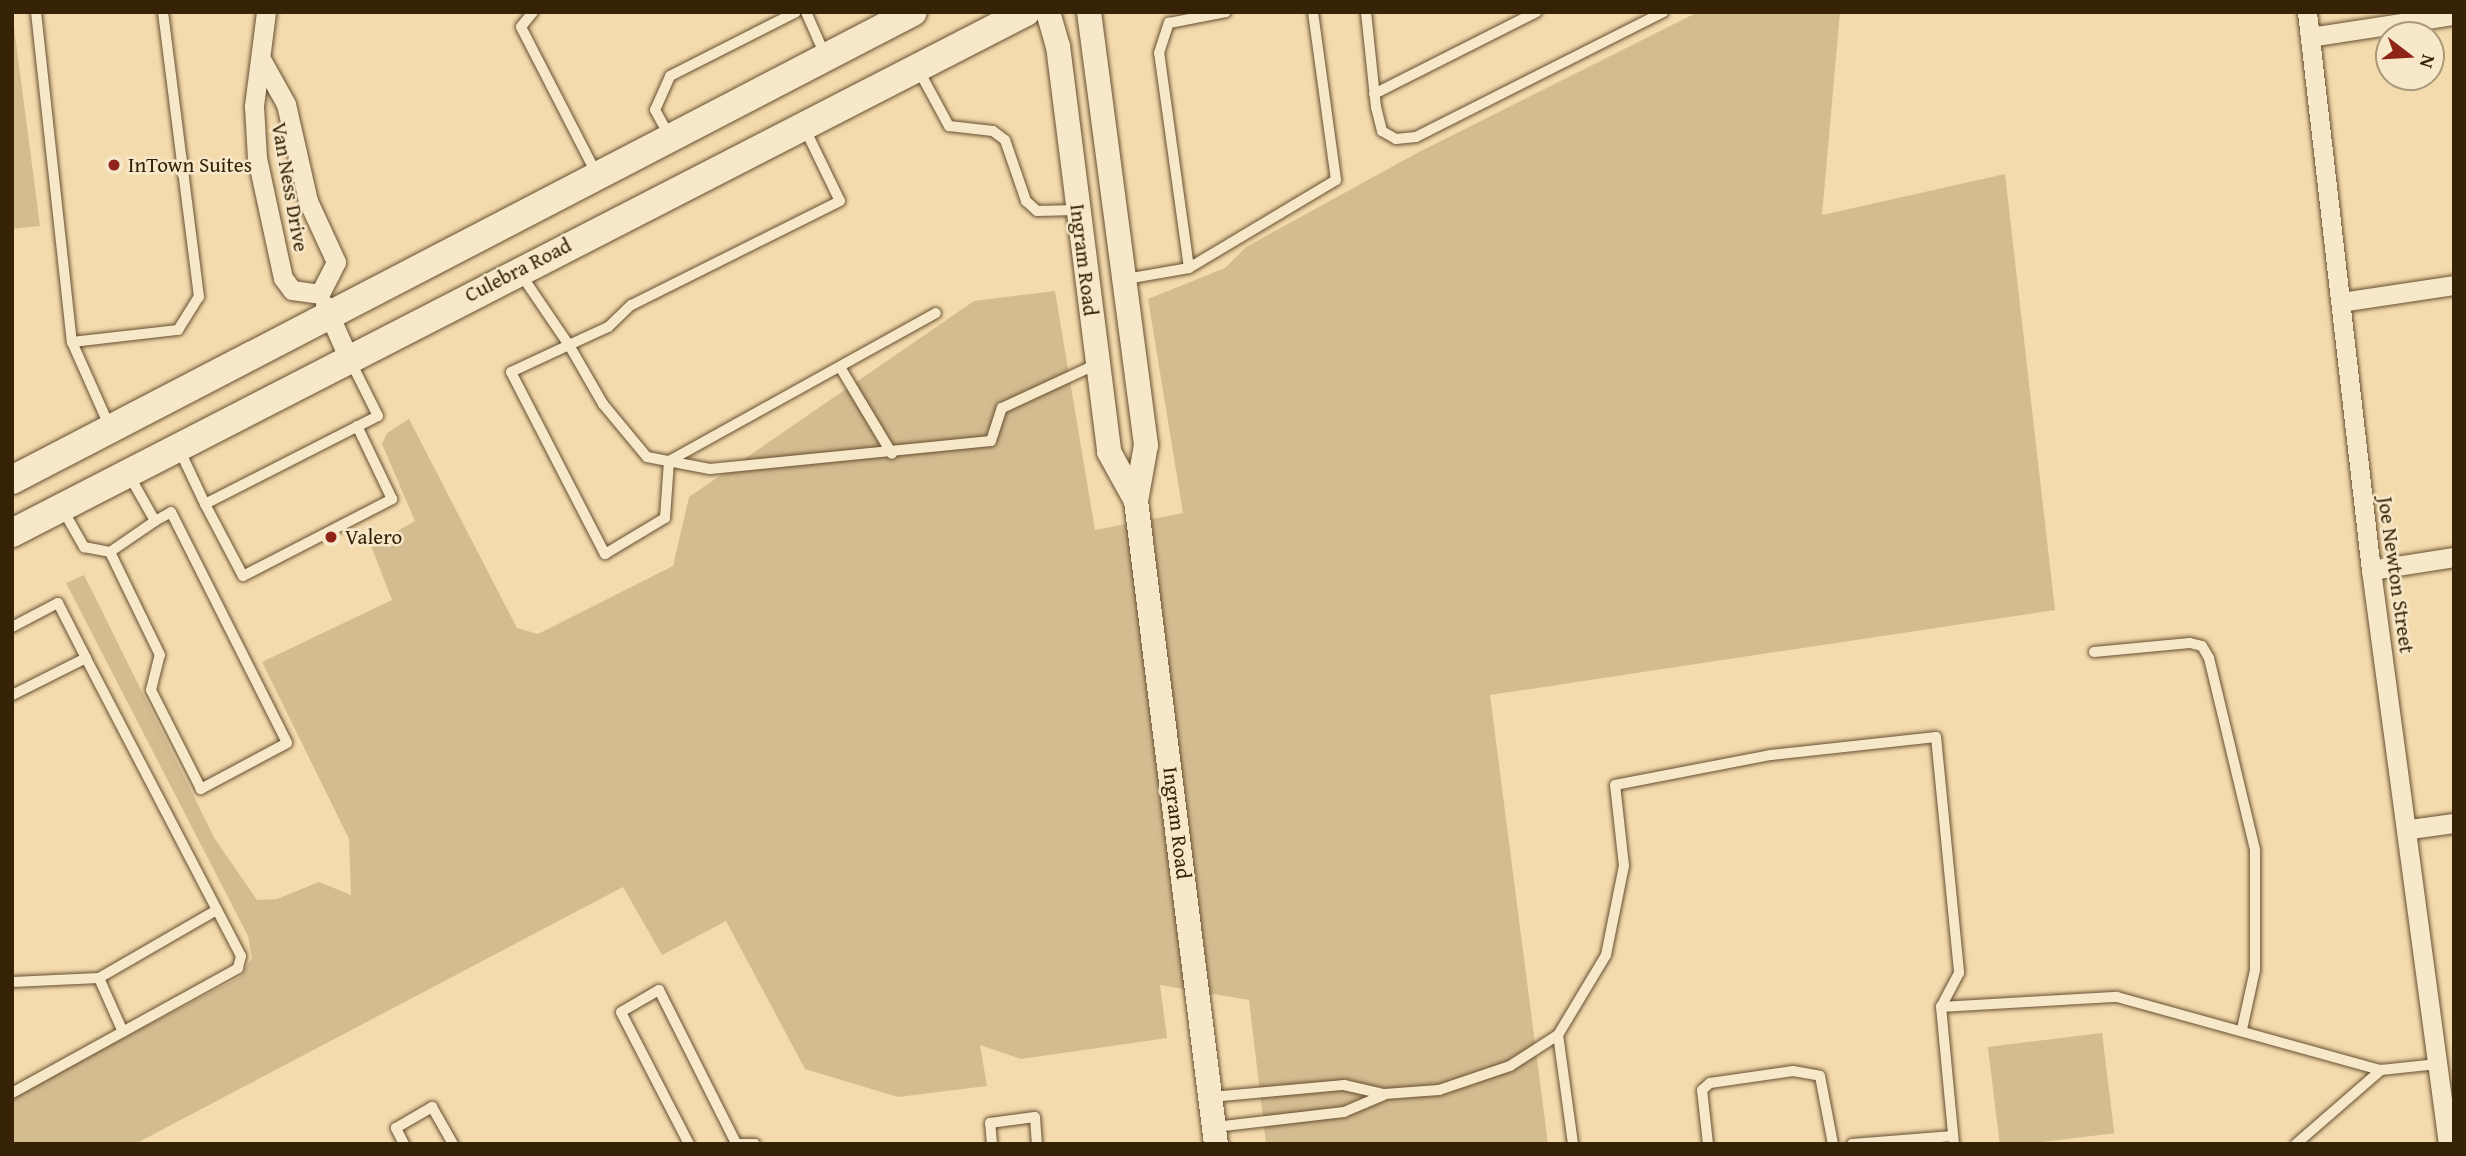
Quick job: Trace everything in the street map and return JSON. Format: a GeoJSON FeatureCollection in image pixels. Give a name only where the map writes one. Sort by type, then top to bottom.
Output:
{"type":"FeatureCollection","features":[{"type":"Feature","properties":{"kind":"main road"},"geometry":{"type":"LineString","coordinates":[[12,480],[111,429],[325,305],[597,175],[913,12]]}},
{"type":"Feature","properties":{"kind":"main road","name":"Culebra Road"},"geometry":{"type":"LineString","coordinates":[[12,533],[348,356],[1026,12]]}},
{"type":"Feature","properties":{"kind":"street","name":"Van Ness Drive"},"geometry":{"type":"LineString","coordinates":[[262,61],[286,104],[307,201],[335,262],[325,305],[292,289],[283,278],[257,158],[254,106],[262,61],[266,12]]}},
{"type":"Feature","properties":{"kind":"street","name":"Ingram Road"},"geometry":{"type":"LineString","coordinates":[[1048,12],[1078,210],[1109,452],[1136,502]]}},
{"type":"Feature","properties":{"kind":"street","name":"Ingram Road"},"geometry":{"type":"LineString","coordinates":[[1089,12],[1146,445],[1136,502],[1216,1135]]}},
{"type":"Feature","properties":{"kind":"street","name":"Joe Newton Street"},"geometry":{"type":"LineString","coordinates":[[2307,12],[2371,570],[2410,829],[2438,1064],[2448,1094],[2448,1144]]}},
{"type":"Feature","properties":{"kind":"street"},"geometry":{"type":"LineString","coordinates":[[2310,37],[2454,15]]}},
{"type":"Feature","properties":{"kind":"street"},"geometry":{"type":"LineString","coordinates":[[2341,302],[2454,285]]}},
{"type":"Feature","properties":{"kind":"street"},"geometry":{"type":"LineString","coordinates":[[325,305],[348,356]]}},
{"type":"Feature","properties":{"kind":"street"},"geometry":{"type":"LineString","coordinates":[[2371,570],[2454,557]]}},
{"type":"Feature","properties":{"kind":"street"},"geometry":{"type":"LineString","coordinates":[[2410,829],[2454,823]]}},
{"type":"Feature","properties":{"kind":"lane"},"geometry":{"type":"LineString","coordinates":[[36,12],[72,342],[111,429]]}},
{"type":"Feature","properties":{"kind":"lane"},"geometry":{"type":"LineString","coordinates":[[72,342],[178,330],[199,297],[163,12]]}},
{"type":"Feature","properties":{"kind":"lane"},"geometry":{"type":"LineString","coordinates":[[533,12],[521,27],[597,175]]}},
{"type":"Feature","properties":{"kind":"lane"},"geometry":{"type":"LineString","coordinates":[[670,137],[655,110],[670,76],[796,12]]}},
{"type":"Feature","properties":{"kind":"lane"},"geometry":{"type":"LineString","coordinates":[[806,12],[826,56]]}},
{"type":"Feature","properties":{"kind":"lane"},"geometry":{"type":"LineString","coordinates":[[1189,268],[1160,53],[1169,23],[1226,12]]}},
{"type":"Feature","properties":{"kind":"lane"},"geometry":{"type":"LineString","coordinates":[[1126,279],[1189,268],[1336,180],[1313,12]]}},
{"type":"Feature","properties":{"kind":"lane"},"geometry":{"type":"LineString","coordinates":[[1366,12],[1374,94],[1382,131],[1396,139],[1416,137],[1663,12]]}},
{"type":"Feature","properties":{"kind":"lane"},"geometry":{"type":"LineString","coordinates":[[1374,94],[1536,12]]}},
{"type":"Feature","properties":{"kind":"lane"},"geometry":{"type":"LineString","coordinates":[[918,69],[949,126],[993,131],[1005,140],[1026,201],[1037,211],[1078,210]]}},
{"type":"Feature","properties":{"kind":"lane"},"geometry":{"type":"LineString","coordinates":[[669,461],[665,518],[606,554],[511,372],[608,327],[631,305],[840,201],[803,124]]}},
{"type":"Feature","properties":{"kind":"lane"},"geometry":{"type":"LineString","coordinates":[[518,270],[569,345],[603,404],[647,457],[710,469],[891,454],[991,441],[1002,408],[1098,363]]}},
{"type":"Feature","properties":{"kind":"lane"},"geometry":{"type":"LineString","coordinates":[[669,461],[936,313]]}},
{"type":"Feature","properties":{"kind":"lane"},"geometry":{"type":"LineString","coordinates":[[205,504],[378,416],[348,356]]}},
{"type":"Feature","properties":{"kind":"lane"},"geometry":{"type":"LineString","coordinates":[[840,367],[891,454]]}},
{"type":"Feature","properties":{"kind":"lane"},"geometry":{"type":"LineString","coordinates":[[177,446],[243,576],[392,499],[357,426]]}},
{"type":"Feature","properties":{"kind":"lane"},"geometry":{"type":"LineString","coordinates":[[127,471],[155,521]]}},
{"type":"Feature","properties":{"kind":"lane"},"geometry":{"type":"LineString","coordinates":[[62,507],[83,547],[110,552],[171,512],[287,743],[201,789],[151,690],[160,655],[110,552]]}},
{"type":"Feature","properties":{"kind":"lane"},"geometry":{"type":"LineString","coordinates":[[12,627],[58,603],[241,956],[238,968],[12,1093]]}},
{"type":"Feature","properties":{"kind":"lane"},"geometry":{"type":"LineString","coordinates":[[2094,652],[2190,643],[2202,646],[2209,658],[2255,850],[2255,970],[2242,1029]]}},
{"type":"Feature","properties":{"kind":"lane"},"geometry":{"type":"LineString","coordinates":[[12,695],[86,658]]}},
{"type":"Feature","properties":{"kind":"lane"},"geometry":{"type":"LineString","coordinates":[[1212,1097],[1344,1085],[1384,1094],[1439,1090],[1510,1066],[1558,1035],[1606,954],[1624,866],[1615,785],[1771,755],[1936,737],[1959,974],[1941,1007],[1953,1140],[1852,1144]]}},
{"type":"Feature","properties":{"kind":"lane"},"geometry":{"type":"LineString","coordinates":[[12,982],[99,978],[217,910]]}},
{"type":"Feature","properties":{"kind":"lane"},"geometry":{"type":"LineString","coordinates":[[99,978],[123,1032]]}},
{"type":"Feature","properties":{"kind":"lane"},"geometry":{"type":"LineString","coordinates":[[689,1144],[621,1012],[659,990],[735,1143],[755,1144]]}},
{"type":"Feature","properties":{"kind":"lane"},"geometry":{"type":"LineString","coordinates":[[1941,1007],[2117,997],[2242,1029],[2381,1070],[2438,1064]]}},
{"type":"Feature","properties":{"kind":"lane"},"geometry":{"type":"LineString","coordinates":[[1558,1035],[1573,1144]]}},
{"type":"Feature","properties":{"kind":"lane"},"geometry":{"type":"LineString","coordinates":[[2295,1144],[2306,1139],[2381,1070]]}},
{"type":"Feature","properties":{"kind":"lane"},"geometry":{"type":"LineString","coordinates":[[1708,1144],[1702,1090],[1710,1083],[1793,1071],[1820,1076],[1833,1144]]}},
{"type":"Feature","properties":{"kind":"lane"},"geometry":{"type":"LineString","coordinates":[[1216,1135],[1344,1112],[1384,1094]]}},
{"type":"Feature","properties":{"kind":"lane"},"geometry":{"type":"LineString","coordinates":[[404,1144],[396,1128],[432,1107],[453,1144]]}},
{"type":"Feature","properties":{"kind":"lane"},"geometry":{"type":"LineString","coordinates":[[992,1144],[990,1123],[1035,1117],[1037,1144]]}},
{"type":"Feature","properties":{"kind":"shaded area"},"geometry":{"type":"Polygon","coordinates":[[[12,12],[40,226],[12,229],[12,12]]]}},
{"type":"Feature","properties":{"kind":"shaded area"},"geometry":{"type":"Polygon","coordinates":[[[1698,12],[1840,12],[1822,215],[2005,174],[2055,610],[1490,695],[1548,1144],[1266,1144],[1249,1000],[1160,985],[1167,1038],[1021,1059],[980,1045],[987,1086],[898,1097],[805,1069],[726,921],[662,955],[623,887],[135,1144],[12,1144],[12,1096],[240,977],[252,958],[248,936],[66,583],[84,575],[215,839],[257,900],[277,899],[319,882],[351,895],[349,839],[262,662],[392,600],[371,546],[415,521],[382,444],[387,433],[409,419],[517,628],[538,634],[673,566],[689,497],[974,301],[1055,291],[1095,530],[1183,513],[1148,299],[1225,268],[1246,247],[1417,153],[1698,12]]]}},
{"type":"Feature","properties":{"kind":"shaded area"},"geometry":{"type":"Polygon","coordinates":[[[2102,1033],[2114,1133],[2027,1144],[2000,1144],[1988,1047],[2102,1033]]]}},
{"type":"Feature","properties":{"kind":"place","name":"InTown Suites"},"geometry":{"type":"Point","coordinates":[114,165]}},
{"type":"Feature","properties":{"kind":"place","name":"Valero"},"geometry":{"type":"Point","coordinates":[331,537]}}]}
